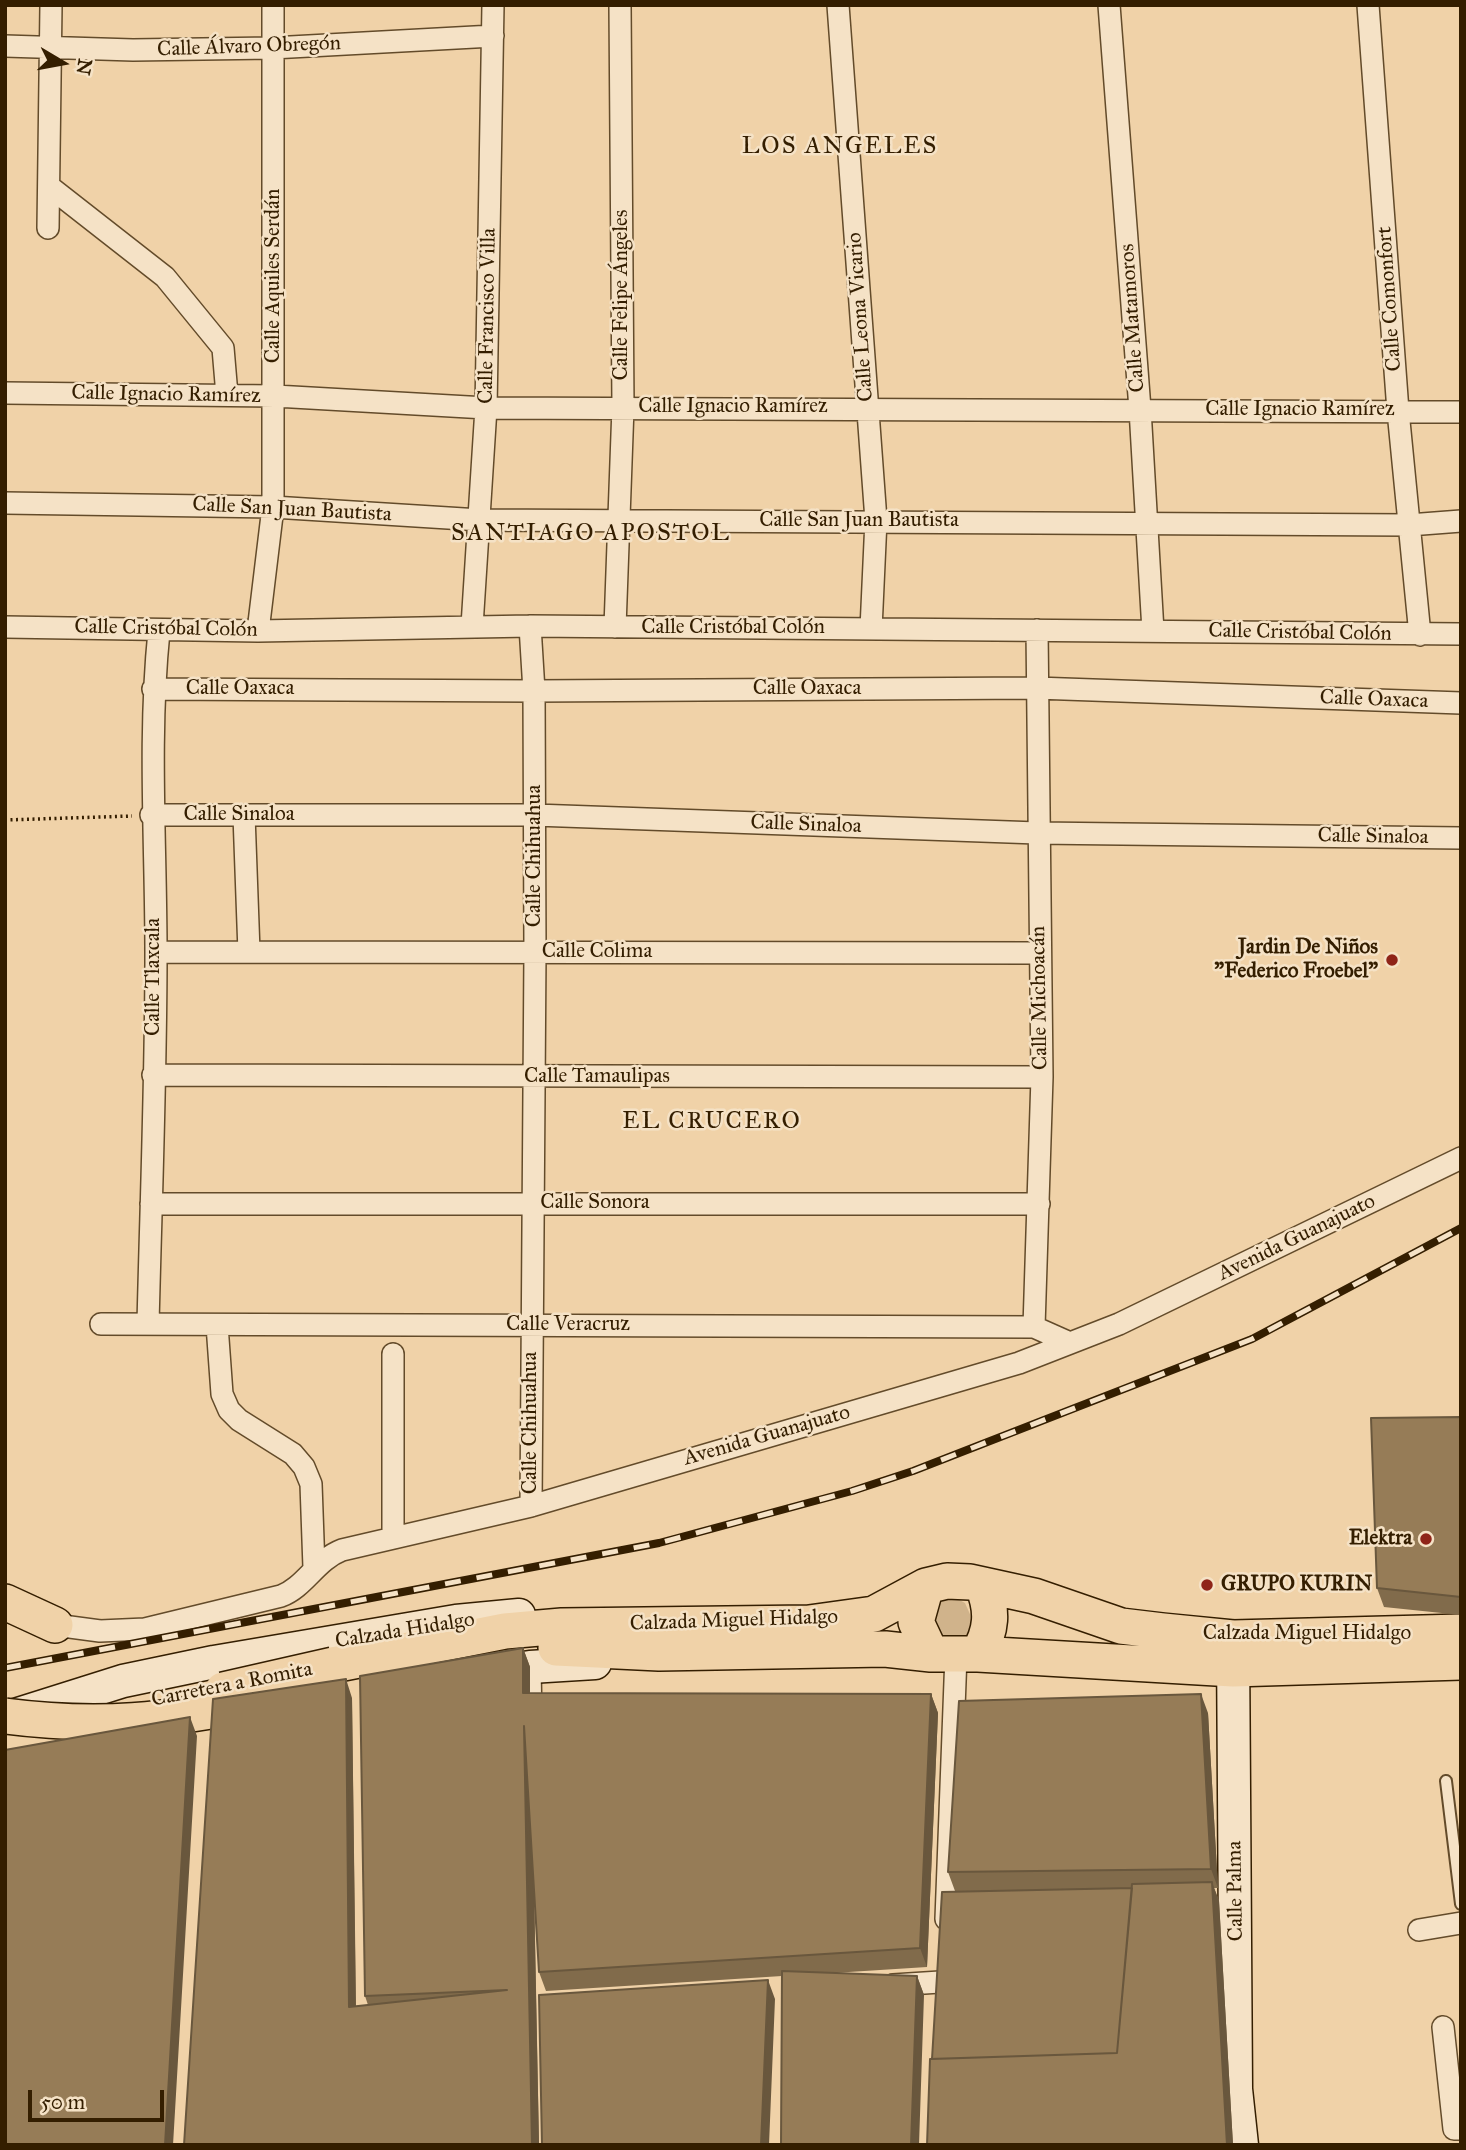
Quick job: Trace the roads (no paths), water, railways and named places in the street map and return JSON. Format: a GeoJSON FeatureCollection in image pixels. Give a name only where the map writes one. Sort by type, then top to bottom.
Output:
{"type":"FeatureCollection","features":[{"type":"Feature","properties":{"kind":"main road","name":"Calzada Miguel Hidalgo"},"geometry":{"type":"LineString","coordinates":[[334,1675],[505,1631],[562,1626],[809,1623],[874,1614],[926,1586],[947,1581],[1034,1596],[1121,1626],[1233,1653],[1461,1633]]}},
{"type":"Feature","properties":{"kind":"main road"},"geometry":{"type":"LineString","coordinates":[[926,1586],[916,1622],[955,1655],[987,1638],[991,1621],[989,1602],[983,1586]]}},
{"type":"Feature","properties":{"kind":"main road"},"geometry":{"type":"LineString","coordinates":[[5,1602],[55,1625]]}},
{"type":"Feature","properties":{"kind":"main road"},"geometry":{"type":"LineString","coordinates":[[5,1631],[55,1625]]}},
{"type":"Feature","properties":{"kind":"main road","name":"Calzada Miguel Hidalgo"},"geometry":{"type":"LineString","coordinates":[[334,1675],[564,1647],[659,1653],[885,1649],[955,1655],[1233,1653],[1461,1662]]}},
{"type":"Feature","properties":{"kind":"main road","name":"Carretera a Romita"},"geometry":{"type":"LineString","coordinates":[[5,1695],[109,1706],[183,1699],[334,1675]]}},
{"type":"Feature","properties":{"kind":"main road","name":"Carretera a Romita"},"geometry":{"type":"LineString","coordinates":[[5,1717],[100,1724],[156,1721],[334,1675]]}},
{"type":"Feature","properties":{"kind":"street"},"geometry":{"type":"LineString","coordinates":[[48,228],[51,5]]}},
{"type":"Feature","properties":{"kind":"street","name":"Calle Aquiles Serdán"},"geometry":{"type":"LineString","coordinates":[[258,631],[273,506],[273,5]]}},
{"type":"Feature","properties":{"kind":"street","name":"Calle Francisco Villa"},"geometry":{"type":"LineString","coordinates":[[472,626],[486,408],[493,5]]}},
{"type":"Feature","properties":{"kind":"street","name":"Calle Felipe Ángeles"},"geometry":{"type":"LineString","coordinates":[[615,627],[623,407],[620,5]]}},
{"type":"Feature","properties":{"kind":"street","name":"Calle Leona Vicario"},"geometry":{"type":"LineString","coordinates":[[838,5],[876,520],[871,629]]}},
{"type":"Feature","properties":{"kind":"street","name":"Calle Matamoros"},"geometry":{"type":"LineString","coordinates":[[1109,5],[1140,409],[1153,631]]}},
{"type":"Feature","properties":{"kind":"street","name":"Calle Comonfort"},"geometry":{"type":"LineString","coordinates":[[1368,5],[1398,411],[1420,635]]}},
{"type":"Feature","properties":{"kind":"street","name":"Calle Álvaro Obregón"},"geometry":{"type":"LineString","coordinates":[[5,46],[133,50],[272,48],[493,36]]}},
{"type":"Feature","properties":{"kind":"street"},"geometry":{"type":"LineString","coordinates":[[50,187],[165,277],[223,348],[226,395]]}},
{"type":"Feature","properties":{"kind":"street","name":"Calle Ignacio Ramírez"},"geometry":{"type":"LineString","coordinates":[[5,393],[275,396],[486,408],[867,407],[1461,412]]}},
{"type":"Feature","properties":{"kind":"street","name":"Calle San Juan Bautista"},"geometry":{"type":"LineString","coordinates":[[5,503],[273,506],[480,520],[876,520],[1409,525],[1461,521]]}},
{"type":"Feature","properties":{"kind":"street","name":"Calle Cristóbal Colón"},"geometry":{"type":"LineString","coordinates":[[5,627],[258,631],[530,626],[1461,634]]}},
{"type":"Feature","properties":{"kind":"street","name":"Calle Chihuahua"},"geometry":{"type":"LineString","coordinates":[[530,626],[534,691],[535,815],[531,1506]]}},
{"type":"Feature","properties":{"kind":"street","name":"Calle Michoacán"},"geometry":{"type":"LineString","coordinates":[[1034,1327],[1042,1077],[1037,833],[1037,630]]}},
{"type":"Feature","properties":{"kind":"street","name":"Calle Tlaxcala"},"geometry":{"type":"LineString","coordinates":[[148,1324],[156,952],[151,815],[153,689],[159,631]]}},
{"type":"Feature","properties":{"kind":"street","name":"Calle Oaxaca"},"geometry":{"type":"LineString","coordinates":[[153,689],[534,691],[1036,688],[1461,703]]}},
{"type":"Feature","properties":{"kind":"street","name":"Calle Sinaloa"},"geometry":{"type":"LineString","coordinates":[[151,815],[535,815],[1037,833],[1461,838]]}},
{"type":"Feature","properties":{"kind":"street"},"geometry":{"type":"LineString","coordinates":[[244,815],[249,952]]}},
{"type":"Feature","properties":{"kind":"street","name":"Calle Colima"},"geometry":{"type":"LineString","coordinates":[[156,952],[1039,953]]}},
{"type":"Feature","properties":{"kind":"street","name":"Calle Tamaulipas"},"geometry":{"type":"LineString","coordinates":[[153,1075],[1042,1077]]}},
{"type":"Feature","properties":{"kind":"street","name":"Avenida Guanajuato"},"geometry":{"type":"LineString","coordinates":[[55,1625],[100,1631],[145,1629],[281,1596],[289,1593],[331,1554],[531,1506],[1018,1363],[1119,1324],[1461,1158]]}},
{"type":"Feature","properties":{"kind":"street","name":"Calle Sonora"},"geometry":{"type":"LineString","coordinates":[[150,1204],[1040,1204]]}},
{"type":"Feature","properties":{"kind":"street","name":"Calle Veracruz"},"geometry":{"type":"LineString","coordinates":[[101,1324],[1034,1327]]}},
{"type":"Feature","properties":{"kind":"street"},"geometry":{"type":"LineString","coordinates":[[217,1325],[222,1394],[229,1410],[239,1420],[293,1454],[304,1467],[311,1484],[314,1568]]}},
{"type":"Feature","properties":{"kind":"street"},"geometry":{"type":"LineString","coordinates":[[1034,1327],[1070,1343]]}},
{"type":"Feature","properties":{"kind":"street"},"geometry":{"type":"LineString","coordinates":[[393,1354],[393,1538]]}},
{"type":"Feature","properties":{"kind":"street","name":"Calzada Hidalgo"},"geometry":{"type":"LineString","coordinates":[[5,1717],[123,1681],[214,1662],[456,1621],[548,1612],[609,1613],[730,1623]]}},
{"type":"Feature","properties":{"kind":"street","name":"Calzada Miguel Hidalgo"},"geometry":{"type":"LineString","coordinates":[[462,1679],[530,1667],[633,1660],[659,1653]]}},
{"type":"Feature","properties":{"kind":"street","name":"Calle Palma"},"geometry":{"type":"LineString","coordinates":[[1233,1653],[1228,1901],[1236,2089],[1242,2145]]}},
{"type":"Feature","properties":{"kind":"street"},"geometry":{"type":"LineString","coordinates":[[939,2010],[947,1906],[955,1655]]}},
{"type":"Feature","properties":{"kind":"street"},"geometry":{"type":"LineString","coordinates":[[214,1662],[219,1732]]}},
{"type":"Feature","properties":{"kind":"street"},"geometry":{"type":"LineString","coordinates":[[530,1667],[531,1739]]}},
{"type":"Feature","properties":{"kind":"street"},"geometry":{"type":"LineString","coordinates":[[123,1681],[120,1717],[123,1731]]}},
{"type":"Feature","properties":{"kind":"street"},"geometry":{"type":"LineString","coordinates":[[30,1749],[123,1731],[219,1732],[286,1708]]}},
{"type":"Feature","properties":{"kind":"street"},"geometry":{"type":"LineString","coordinates":[[947,1906],[974,1906]]}},
{"type":"Feature","properties":{"kind":"street"},"geometry":{"type":"LineString","coordinates":[[1419,1930],[1461,1923]]}},
{"type":"Feature","properties":{"kind":"street"},"geometry":{"type":"LineString","coordinates":[[871,1986],[940,1982]]}},
{"type":"Feature","properties":{"kind":"street"},"geometry":{"type":"LineString","coordinates":[[1443,2027],[1454,2129],[1461,2129]]}},
{"type":"Feature","properties":{"kind":"lane"},"geometry":{"type":"LineString","coordinates":[[1446,1781],[1461,1904]]}},
{"type":"Feature","properties":{"kind":"railway"},"geometry":{"type":"LineString","coordinates":[[5,1668],[659,1543],[852,1491],[913,1471],[1252,1339],[1461,1228]]}},
{"type":"Feature","properties":{"kind":"place","name":"Jardin De Niños \"Federico Froebel\""},"geometry":{"type":"Point","coordinates":[1392,960]}},
{"type":"Feature","properties":{"kind":"place","name":"Elektra"},"geometry":{"type":"Point","coordinates":[1426,1539]}},
{"type":"Feature","properties":{"kind":"place","name":"GRUPO KURIN"},"geometry":{"type":"Point","coordinates":[1207,1585]}},
{"type":"Feature","properties":{"kind":"district","name":"LOS ANGELES"},"geometry":{"type":"Point","coordinates":[840,147]}},
{"type":"Feature","properties":{"kind":"district","name":"SANTIAGO APOSTOL"},"geometry":{"type":"Point","coordinates":[591,534]}},
{"type":"Feature","properties":{"kind":"district","name":"EL CRUCERO"},"geometry":{"type":"Point","coordinates":[712,1122]}}]}
